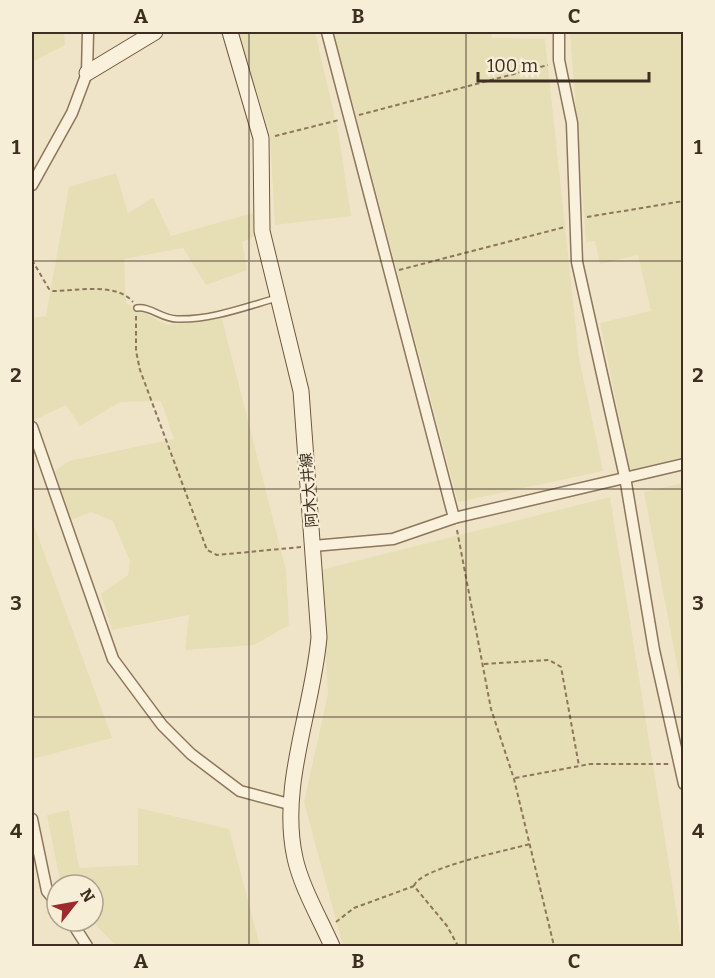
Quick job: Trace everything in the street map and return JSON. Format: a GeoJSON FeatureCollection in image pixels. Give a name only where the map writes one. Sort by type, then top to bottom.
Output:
{"type":"FeatureCollection","features":[{"type":"Feature","properties":{"kind":"main road"},"geometry":{"type":"LineString","coordinates":[[87,73],[155,32]]}},
{"type":"Feature","properties":{"kind":"main road","name":"阿木大井線"},"geometry":{"type":"LineString","coordinates":[[230,32],[261,138],[262,231],[301,391],[319,615],[318,648],[289,804],[295,859],[329,942]]}},
{"type":"Feature","properties":{"kind":"street"},"geometry":{"type":"LineString","coordinates":[[32,185],[72,113],[87,73],[88,32]]}},
{"type":"Feature","properties":{"kind":"street"},"geometry":{"type":"LineString","coordinates":[[327,32],[454,518]]}},
{"type":"Feature","properties":{"kind":"street"},"geometry":{"type":"LineString","coordinates":[[559,32],[559,62],[572,123],[577,262],[625,477],[654,651],[684,784]]}},
{"type":"Feature","properties":{"kind":"street"},"geometry":{"type":"LineString","coordinates":[[32,427],[113,659],[162,725],[191,754],[240,791],[289,804]]}},
{"type":"Feature","properties":{"kind":"street"},"geometry":{"type":"LineString","coordinates":[[313,546],[393,539],[454,518],[684,464]]}},
{"type":"Feature","properties":{"kind":"street"},"geometry":{"type":"LineString","coordinates":[[32,819],[45,881]]}},
{"type":"Feature","properties":{"kind":"street"},"geometry":{"type":"LineString","coordinates":[[79,933],[87,946]]}},
{"type":"Feature","properties":{"kind":"lane"},"geometry":{"type":"LineString","coordinates":[[137,308],[147,309],[165,317],[184,319],[225,313],[277,298]]}},
{"type":"Feature","properties":{"kind":"path"},"geometry":{"type":"LineString","coordinates":[[261,138],[351,117],[559,62]]}},
{"type":"Feature","properties":{"kind":"path"},"geometry":{"type":"LineString","coordinates":[[391,272],[575,222],[684,201]]}},
{"type":"Feature","properties":{"kind":"path"},"geometry":{"type":"LineString","coordinates":[[32,260],[40,270],[49,289],[113,290],[125,294],[137,308],[136,351],[140,370],[207,550],[217,555],[313,546]]}},
{"type":"Feature","properties":{"kind":"path"},"geometry":{"type":"LineString","coordinates":[[454,518],[491,709],[514,778],[554,946]]}},
{"type":"Feature","properties":{"kind":"path"},"geometry":{"type":"LineString","coordinates":[[484,664],[549,660],[561,666],[579,766]]}},
{"type":"Feature","properties":{"kind":"path"},"geometry":{"type":"LineString","coordinates":[[514,778],[579,766],[662,765],[678,762]]}},
{"type":"Feature","properties":{"kind":"path"},"geometry":{"type":"LineString","coordinates":[[329,942],[354,908],[414,886],[419,877],[441,868],[530,844]]}},
{"type":"Feature","properties":{"kind":"path"},"geometry":{"type":"LineString","coordinates":[[414,886],[447,926],[458,946]]}},
{"type":"Feature","properties":{"kind":"shaded area"},"geometry":{"type":"Polygon","coordinates":[[[32,32],[64,32],[65,45],[32,62],[32,32]]]}},
{"type":"Feature","properties":{"kind":"shaded area"},"geometry":{"type":"Polygon","coordinates":[[[238,32],[315,32],[338,131],[351,216],[275,225],[270,134],[238,32]]]}},
{"type":"Feature","properties":{"kind":"shaded area"},"geometry":{"type":"Polygon","coordinates":[[[334,32],[491,32],[492,38],[545,39],[579,358],[603,471],[458,502],[334,32]]]}},
{"type":"Feature","properties":{"kind":"shaded area"},"geometry":{"type":"Polygon","coordinates":[[[570,32],[683,32],[683,457],[630,470],[600,323],[651,311],[638,255],[600,264],[595,241],[586,242],[570,32]]]}},
{"type":"Feature","properties":{"kind":"shaded area"},"geometry":{"type":"Polygon","coordinates":[[[116,173],[128,213],[153,198],[171,236],[253,213],[257,235],[242,242],[247,270],[206,285],[183,248],[124,259],[126,303],[167,325],[222,319],[286,570],[289,625],[254,645],[185,650],[189,615],[112,630],[101,594],[128,575],[130,561],[113,521],[91,512],[71,520],[55,471],[69,461],[174,439],[161,401],[120,402],[80,426],[66,405],[34,420],[32,412],[32,318],[46,316],[69,187],[116,173]]]}},
{"type":"Feature","properties":{"kind":"shaded area"},"geometry":{"type":"Polygon","coordinates":[[[684,483],[683,696],[644,492],[684,483]]]}},
{"type":"Feature","properties":{"kind":"shaded area"},"geometry":{"type":"Polygon","coordinates":[[[610,497],[682,946],[343,946],[304,802],[328,694],[321,570],[610,497]]]}},
{"type":"Feature","properties":{"kind":"shaded area"},"geometry":{"type":"Polygon","coordinates":[[[32,520],[112,738],[32,759],[32,520]]]}},
{"type":"Feature","properties":{"kind":"shaded area"},"geometry":{"type":"Polygon","coordinates":[[[138,808],[229,829],[260,946],[116,946],[104,933],[105,873],[59,873],[47,815],[69,810],[79,868],[138,865],[138,808]]]}}]}
